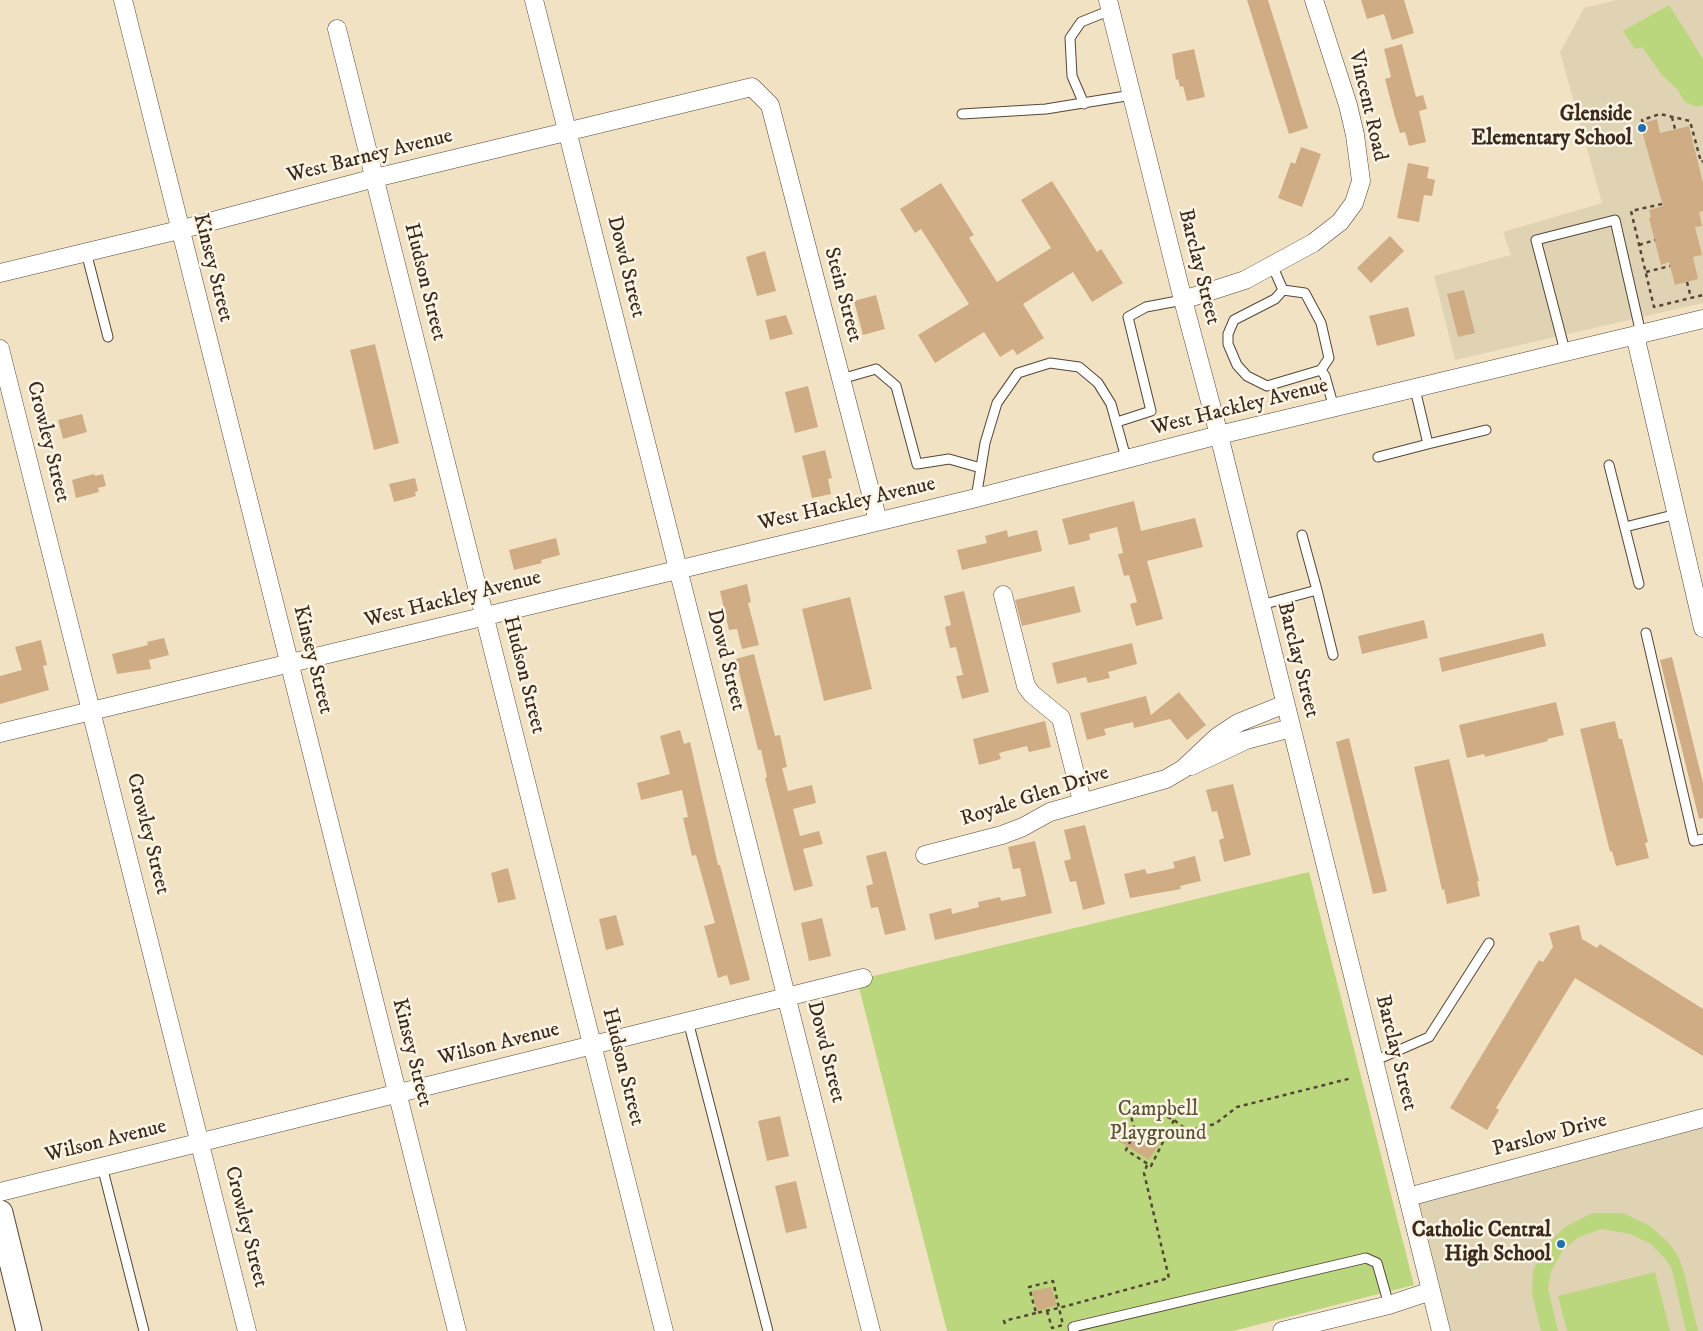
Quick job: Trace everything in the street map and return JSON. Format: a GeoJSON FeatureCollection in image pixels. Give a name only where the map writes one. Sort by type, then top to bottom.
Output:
{"type":"FeatureCollection","features":[{"type":"Feature","properties":{"kind":"main road"},"geometry":{"type":"LineString","coordinates":[[1,1220],[29,1331]]}},
{"type":"Feature","properties":{"kind":"street","name":"Kinsey Street"},"geometry":{"type":"LineString","coordinates":[[122,0],[457,1331]]}},
{"type":"Feature","properties":{"kind":"street","name":"Dowd Street"},"geometry":{"type":"LineString","coordinates":[[534,0],[788,997],[871,1331]]}},
{"type":"Feature","properties":{"kind":"street","name":"Vincent Road"},"geometry":{"type":"LineString","coordinates":[[1183,300],[1216,291],[1245,280],[1313,243],[1340,222],[1354,203],[1361,181],[1359,157],[1348,104],[1314,0]]}},
{"type":"Feature","properties":{"kind":"street","name":"Barclay Street"},"geometry":{"type":"LineString","coordinates":[[1110,5],[1183,300],[1219,435],[1441,1331]]}},
{"type":"Feature","properties":{"kind":"street","name":"Hudson Street"},"geometry":{"type":"LineString","coordinates":[[337,29],[664,1331]]}},
{"type":"Feature","properties":{"kind":"street","name":"West Barney Avenue"},"geometry":{"type":"LineString","coordinates":[[0,273],[179,230],[375,178],[752,87]]}},
{"type":"Feature","properties":{"kind":"street","name":"Stein Street"},"geometry":{"type":"LineString","coordinates":[[752,87],[770,105],[878,521]]}},
{"type":"Feature","properties":{"kind":"street","name":"West Hackley Avenue"},"geometry":{"type":"LineString","coordinates":[[0,733],[290,664],[679,567],[976,498],[1219,435],[1703,319]]}},
{"type":"Feature","properties":{"kind":"street"},"geometry":{"type":"LineString","coordinates":[[1638,335],[1676,514],[1703,628]]}},
{"type":"Feature","properties":{"kind":"street","name":"Crowley Street"},"geometry":{"type":"LineString","coordinates":[[0,349],[247,1331]]}},
{"type":"Feature","properties":{"kind":"street"},"geometry":{"type":"LineString","coordinates":[[1003,595],[1026,686],[1032,694],[1060,718],[1082,801]]}},
{"type":"Feature","properties":{"kind":"street","name":"Royale Glen Drive"},"geometry":{"type":"LineString","coordinates":[[925,855],[1002,836],[1050,812],[1082,801],[1166,779],[1183,769],[1217,737],[1238,723],[1285,704]]}},
{"type":"Feature","properties":{"kind":"street"},"geometry":{"type":"LineString","coordinates":[[1183,769],[1202,762],[1246,740],[1291,728]]}},
{"type":"Feature","properties":{"kind":"street","name":"Wilson Avenue"},"geometry":{"type":"LineString","coordinates":[[0,1192],[863,978]]}},
{"type":"Feature","properties":{"kind":"street","name":"Parslow Drive"},"geometry":{"type":"LineString","coordinates":[[1408,1197],[1703,1118]]}},
{"type":"Feature","properties":{"kind":"street"},"geometry":{"type":"LineString","coordinates":[[1292,1330],[1389,1305],[1431,1291]]}},
{"type":"Feature","properties":{"kind":"lane"},"geometry":{"type":"LineString","coordinates":[[1084,104],[1072,76],[1070,38],[1081,22],[1110,5]]}},
{"type":"Feature","properties":{"kind":"lane"},"geometry":{"type":"LineString","coordinates":[[962,114],[1084,104],[1132,95]]}},
{"type":"Feature","properties":{"kind":"lane"},"geometry":{"type":"LineString","coordinates":[[1565,351],[1536,240],[1614,220],[1638,335]]}},
{"type":"Feature","properties":{"kind":"lane"},"geometry":{"type":"LineString","coordinates":[[86,252],[108,336]]}},
{"type":"Feature","properties":{"kind":"lane"},"geometry":{"type":"LineString","coordinates":[[1272,265],[1283,290]]}},
{"type":"Feature","properties":{"kind":"lane"},"geometry":{"type":"LineString","coordinates":[[1283,290],[1305,293],[1321,323],[1329,358],[1321,370],[1267,386],[1247,376],[1237,365],[1228,344],[1228,334],[1234,320],[1275,298],[1283,290]]}},
{"type":"Feature","properties":{"kind":"lane"},"geometry":{"type":"LineString","coordinates":[[1117,422],[1150,411],[1128,317],[1146,307],[1183,300]]}},
{"type":"Feature","properties":{"kind":"lane"},"geometry":{"type":"LineString","coordinates":[[976,498],[985,443],[997,403],[1018,373],[1050,362],[1079,367],[1098,383],[1111,404],[1126,458]]}},
{"type":"Feature","properties":{"kind":"lane"},"geometry":{"type":"LineString","coordinates":[[841,379],[876,369],[896,386],[917,464],[949,459],[981,468]]}},
{"type":"Feature","properties":{"kind":"lane"},"geometry":{"type":"LineString","coordinates":[[1321,370],[1325,376],[1334,408]]}},
{"type":"Feature","properties":{"kind":"lane"},"geometry":{"type":"LineString","coordinates":[[1415,389],[1428,444]]}},
{"type":"Feature","properties":{"kind":"lane"},"geometry":{"type":"LineString","coordinates":[[1378,457],[1486,430]]}},
{"type":"Feature","properties":{"kind":"lane"},"geometry":{"type":"LineString","coordinates":[[1608,465],[1639,584]]}},
{"type":"Feature","properties":{"kind":"lane"},"geometry":{"type":"LineString","coordinates":[[1625,527],[1676,514]]}},
{"type":"Feature","properties":{"kind":"lane"},"geometry":{"type":"LineString","coordinates":[[1302,534],[1332,655]]}},
{"type":"Feature","properties":{"kind":"lane"},"geometry":{"type":"LineString","coordinates":[[1261,605],[1316,590]]}},
{"type":"Feature","properties":{"kind":"lane"},"geometry":{"type":"LineString","coordinates":[[1646,633],[1694,841],[1703,839]]}},
{"type":"Feature","properties":{"kind":"lane"},"geometry":{"type":"LineString","coordinates":[[1374,1060],[1429,1037],[1489,943]]}},
{"type":"Feature","properties":{"kind":"lane"},"geometry":{"type":"LineString","coordinates":[[688,1021],[768,1331]]}},
{"type":"Feature","properties":{"kind":"lane"},"geometry":{"type":"LineString","coordinates":[[102,1166],[144,1331]]}},
{"type":"Feature","properties":{"kind":"lane"},"geometry":{"type":"LineString","coordinates":[[1074,1331],[1073,1327],[1366,1258],[1376,1263],[1389,1305]]}},
{"type":"Feature","properties":{"kind":"path"},"geometry":{"type":"LineString","coordinates":[[1643,123],[1642,120],[1660,114],[1690,121],[1701,162],[1703,161]]}},
{"type":"Feature","properties":{"kind":"path"},"geometry":{"type":"LineString","coordinates":[[1672,117],[1675,130]]}},
{"type":"Feature","properties":{"kind":"path"},"geometry":{"type":"LineString","coordinates":[[1662,204],[1631,211],[1654,307],[1703,295]]}},
{"type":"Feature","properties":{"kind":"path"},"geometry":{"type":"LineString","coordinates":[[1639,245],[1655,240]]}},
{"type":"Feature","properties":{"kind":"path"},"geometry":{"type":"LineString","coordinates":[[1646,272],[1670,266]]}},
{"type":"Feature","properties":{"kind":"path"},"geometry":{"type":"LineString","coordinates":[[1687,282],[1692,298]]}},
{"type":"Feature","properties":{"kind":"path"},"geometry":{"type":"LineString","coordinates":[[1174,1120],[1151,1166],[1126,1150],[1135,1132],[1129,1108],[1136,1104],[1174,1120],[1188,1131],[1215,1124],[1237,1107],[1352,1078]]}},
{"type":"Feature","properties":{"kind":"path"},"geometry":{"type":"LineString","coordinates":[[1005,1324],[1004,1321],[1169,1278],[1144,1173],[1147,1165]]}},
{"type":"Feature","properties":{"kind":"path"},"geometry":{"type":"LineString","coordinates":[[1036,1313],[1029,1286],[1052,1281],[1064,1325],[1052,1328],[1047,1311]]}},
{"type":"Feature","properties":{"kind":"shaded area","name":"Glenside Elementary School"},"geometry":{"type":"Polygon","coordinates":[[[1617,0],[1703,0],[1703,303],[1455,360],[1434,276],[1511,255],[1503,232],[1602,203],[1560,52],[1584,8],[1617,0]]]}},
{"type":"Feature","properties":{"kind":"shaded area","name":"Catholic Central High School"},"geometry":{"type":"Polygon","coordinates":[[[1703,1121],[1703,1331],[1441,1331],[1408,1197],[1703,1121]]]}},
{"type":"Feature","properties":{"kind":"green space"},"geometry":{"type":"Polygon","coordinates":[[[1669,5],[1703,59],[1703,105],[1697,107],[1685,102],[1677,89],[1662,75],[1642,47],[1635,49],[1623,31],[1669,5]]]}},
{"type":"Feature","properties":{"kind":"green space","name":"Campbell Playground"},"geometry":{"type":"Polygon","coordinates":[[[1309,872],[1414,1285],[1233,1331],[947,1331],[857,980],[1309,872]]]}},
{"type":"Feature","properties":{"kind":"green space"},"geometry":{"type":"Polygon","coordinates":[[[1592,1213],[1623,1213],[1650,1226],[1670,1244],[1679,1258],[1684,1272],[1698,1331],[1686,1331],[1672,1270],[1666,1260],[1651,1244],[1630,1234],[1602,1229],[1579,1237],[1563,1250],[1551,1271],[1548,1289],[1558,1331],[1541,1331],[1532,1294],[1533,1271],[1545,1246],[1565,1227],[1592,1213]]]}},
{"type":"Feature","properties":{"kind":"green space"},"geometry":{"type":"Polygon","coordinates":[[[1655,1272],[1670,1331],[1567,1331],[1558,1296],[1655,1272]]]}},
{"type":"Feature","properties":{"kind":"building"},"geometry":{"type":"Polygon","coordinates":[[[1247,0],[1268,0],[1308,128],[1289,134],[1247,0]]]}},
{"type":"Feature","properties":{"kind":"building"},"geometry":{"type":"Polygon","coordinates":[[[1361,0],[1404,0],[1414,33],[1392,40],[1384,14],[1367,19],[1361,0]]]}},
{"type":"Feature","properties":{"kind":"building"},"geometry":{"type":"Polygon","coordinates":[[[1402,44],[1416,97],[1423,95],[1427,109],[1419,111],[1426,142],[1409,146],[1405,132],[1400,133],[1385,79],[1391,77],[1384,49],[1402,44]]]}},
{"type":"Feature","properties":{"kind":"building"},"geometry":{"type":"Polygon","coordinates":[[[1194,49],[1205,97],[1187,101],[1183,86],[1180,87],[1178,79],[1176,80],[1172,54],[1194,49]]]}},
{"type":"Feature","properties":{"kind":"building"},"geometry":{"type":"Polygon","coordinates":[[[1657,119],[1660,133],[1689,126],[1703,183],[1703,211],[1699,212],[1702,226],[1695,227],[1702,255],[1693,257],[1698,279],[1675,285],[1669,262],[1661,265],[1649,218],[1651,217],[1649,210],[1663,206],[1640,124],[1657,119]]]}},
{"type":"Feature","properties":{"kind":"building"},"geometry":{"type":"Polygon","coordinates":[[[1301,147],[1321,154],[1302,207],[1278,198],[1291,162],[1295,164],[1301,147]]]}},
{"type":"Feature","properties":{"kind":"building"},"geometry":{"type":"Polygon","coordinates":[[[1408,163],[1429,167],[1427,178],[1435,180],[1432,196],[1424,195],[1419,222],[1397,218],[1408,163]]]}},
{"type":"Feature","properties":{"kind":"building"},"geometry":{"type":"Polygon","coordinates":[[[1052,181],[1097,252],[1101,249],[1123,283],[1092,302],[1073,272],[1023,304],[1044,338],[1017,355],[1013,349],[1000,357],[984,332],[935,363],[918,335],[969,304],[921,229],[915,233],[900,209],[941,183],[974,235],[969,238],[997,282],[1051,248],[1021,200],[1052,181]]]}},
{"type":"Feature","properties":{"kind":"building"},"geometry":{"type":"Polygon","coordinates":[[[1390,236],[1404,251],[1371,283],[1357,268],[1390,236]]]}},
{"type":"Feature","properties":{"kind":"building"},"geometry":{"type":"Polygon","coordinates":[[[765,251],[776,291],[757,296],[746,257],[765,251]]]}},
{"type":"Feature","properties":{"kind":"building"},"geometry":{"type":"Polygon","coordinates":[[[1464,290],[1475,333],[1458,337],[1447,294],[1464,290]]]}},
{"type":"Feature","properties":{"kind":"building"},"geometry":{"type":"Polygon","coordinates":[[[876,295],[885,329],[863,335],[854,301],[876,295]]]}},
{"type":"Feature","properties":{"kind":"building"},"geometry":{"type":"Polygon","coordinates":[[[1408,307],[1415,336],[1377,346],[1369,316],[1408,307]]]}},
{"type":"Feature","properties":{"kind":"building"},"geometry":{"type":"Polygon","coordinates":[[[786,315],[793,334],[770,340],[765,320],[786,315]]]}},
{"type":"Feature","properties":{"kind":"building"},"geometry":{"type":"Polygon","coordinates":[[[375,344],[399,443],[374,450],[350,350],[375,344]]]}},
{"type":"Feature","properties":{"kind":"building"},"geometry":{"type":"Polygon","coordinates":[[[808,386],[818,427],[795,433],[785,392],[808,386]]]}},
{"type":"Feature","properties":{"kind":"building"},"geometry":{"type":"Polygon","coordinates":[[[82,414],[87,432],[63,439],[58,420],[82,414]]]}},
{"type":"Feature","properties":{"kind":"building"},"geometry":{"type":"Polygon","coordinates":[[[825,450],[832,478],[828,479],[831,494],[812,498],[802,456],[825,450]]]}},
{"type":"Feature","properties":{"kind":"building"},"geometry":{"type":"Polygon","coordinates":[[[94,474],[95,476],[103,474],[106,486],[98,488],[99,492],[76,498],[72,480],[94,474]]]}},
{"type":"Feature","properties":{"kind":"building"},"geometry":{"type":"Polygon","coordinates":[[[415,478],[418,491],[415,492],[416,496],[394,502],[389,484],[415,478]]]}},
{"type":"Feature","properties":{"kind":"building"},"geometry":{"type":"Polygon","coordinates":[[[1134,501],[1141,531],[1195,518],[1203,547],[1147,561],[1163,619],[1136,626],[1130,604],[1137,602],[1129,575],[1124,576],[1118,554],[1123,553],[1117,527],[1089,534],[1090,540],[1069,545],[1062,519],[1134,501]]]}},
{"type":"Feature","properties":{"kind":"building"},"geometry":{"type":"Polygon","coordinates":[[[1007,530],[1008,537],[1037,530],[1042,551],[962,570],[957,550],[987,543],[985,536],[1007,530]]]}},
{"type":"Feature","properties":{"kind":"building"},"geometry":{"type":"Polygon","coordinates":[[[556,538],[560,555],[541,560],[542,563],[514,570],[509,550],[556,538]]]}},
{"type":"Feature","properties":{"kind":"building"},"geometry":{"type":"Polygon","coordinates":[[[747,584],[751,602],[748,603],[759,645],[742,649],[737,629],[729,630],[720,591],[747,584]]]}},
{"type":"Feature","properties":{"kind":"building"},"geometry":{"type":"Polygon","coordinates":[[[1074,586],[1081,612],[1022,626],[1015,600],[1074,586]]]}},
{"type":"Feature","properties":{"kind":"building"},"geometry":{"type":"Polygon","coordinates":[[[964,591],[989,692],[962,699],[956,676],[963,675],[956,647],[950,648],[945,627],[951,625],[944,596],[964,591]]]}},
{"type":"Feature","properties":{"kind":"building"},"geometry":{"type":"Polygon","coordinates":[[[850,597],[872,689],[824,701],[802,609],[850,597]]]}},
{"type":"Feature","properties":{"kind":"building"},"geometry":{"type":"Polygon","coordinates":[[[1424,620],[1428,638],[1362,654],[1358,636],[1424,620]]]}},
{"type":"Feature","properties":{"kind":"building"},"geometry":{"type":"Polygon","coordinates":[[[1543,633],[1546,646],[1442,672],[1439,658],[1543,633]]]}},
{"type":"Feature","properties":{"kind":"building"},"geometry":{"type":"Polygon","coordinates":[[[164,638],[169,655],[149,660],[151,669],[117,674],[112,654],[148,645],[147,642],[164,638]]]}},
{"type":"Feature","properties":{"kind":"building"},"geometry":{"type":"Polygon","coordinates":[[[41,640],[47,665],[43,666],[49,690],[0,704],[0,676],[22,670],[15,647],[41,640]]]}},
{"type":"Feature","properties":{"kind":"building"},"geometry":{"type":"Polygon","coordinates":[[[1132,643],[1137,664],[1108,672],[1110,678],[1088,683],[1086,677],[1057,684],[1052,663],[1132,643]]]}},
{"type":"Feature","properties":{"kind":"building"},"geometry":{"type":"Polygon","coordinates":[[[754,654],[775,736],[780,735],[787,767],[782,768],[788,791],[812,785],[816,803],[793,809],[800,836],[819,831],[823,844],[803,849],[813,886],[794,891],[765,778],[767,777],[761,750],[758,750],[736,659],[754,654]]]}},
{"type":"Feature","properties":{"kind":"building"},"geometry":{"type":"Polygon","coordinates":[[[1672,657],[1703,783],[1703,818],[1699,819],[1660,660],[1672,657]]]}},
{"type":"Feature","properties":{"kind":"building"},"geometry":{"type":"Polygon","coordinates":[[[1179,692],[1206,725],[1187,740],[1170,719],[1134,728],[1133,722],[1104,729],[1106,735],[1087,740],[1080,713],[1146,696],[1151,715],[1179,692]]]}},
{"type":"Feature","properties":{"kind":"building"},"geometry":{"type":"Polygon","coordinates":[[[1556,702],[1564,735],[1485,757],[1484,754],[1467,758],[1459,725],[1556,702]]]}},
{"type":"Feature","properties":{"kind":"building"},"geometry":{"type":"Polygon","coordinates":[[[1045,721],[1051,747],[1029,752],[1027,746],[999,753],[1001,759],[979,765],[973,739],[1045,721]]]}},
{"type":"Feature","properties":{"kind":"building"},"geometry":{"type":"Polygon","coordinates":[[[1615,721],[1619,739],[1622,739],[1648,842],[1645,843],[1649,858],[1616,866],[1612,851],[1610,852],[1580,729],[1615,721]]]}},
{"type":"Feature","properties":{"kind":"building"},"geometry":{"type":"Polygon","coordinates":[[[680,730],[684,744],[690,742],[718,865],[720,865],[750,980],[730,985],[727,975],[718,978],[704,926],[715,923],[696,855],[692,856],[683,818],[688,817],[682,790],[641,800],[637,783],[670,774],[660,736],[680,730]]]}},
{"type":"Feature","properties":{"kind":"building"},"geometry":{"type":"Polygon","coordinates":[[[1349,738],[1387,891],[1373,894],[1336,742],[1349,738]]]}},
{"type":"Feature","properties":{"kind":"building"},"geometry":{"type":"Polygon","coordinates":[[[1449,759],[1479,881],[1477,881],[1480,896],[1447,904],[1444,889],[1442,890],[1414,767],[1449,759]]]}},
{"type":"Feature","properties":{"kind":"building"},"geometry":{"type":"Polygon","coordinates":[[[1233,784],[1251,855],[1224,862],[1219,840],[1224,838],[1217,811],[1212,812],[1206,790],[1233,784]]]}},
{"type":"Feature","properties":{"kind":"building"},"geometry":{"type":"Polygon","coordinates":[[[1085,825],[1105,904],[1083,910],[1076,881],[1070,882],[1064,861],[1071,859],[1064,830],[1085,825]]]}},
{"type":"Feature","properties":{"kind":"building"},"geometry":{"type":"Polygon","coordinates":[[[1035,841],[1052,913],[935,940],[929,914],[951,908],[952,914],[979,907],[978,902],[1000,897],[1001,901],[1026,896],[1020,868],[1013,869],[1008,847],[1035,841]]]}},
{"type":"Feature","properties":{"kind":"building"},"geometry":{"type":"Polygon","coordinates":[[[886,851],[906,930],[885,935],[878,907],[871,908],[866,886],[873,884],[866,856],[886,851]]]}},
{"type":"Feature","properties":{"kind":"building"},"geometry":{"type":"Polygon","coordinates":[[[1195,856],[1201,881],[1180,886],[1181,889],[1130,898],[1124,874],[1145,869],[1147,874],[1175,868],[1173,862],[1195,856]]]}},
{"type":"Feature","properties":{"kind":"building"},"geometry":{"type":"Polygon","coordinates":[[[508,868],[516,899],[498,903],[491,873],[508,868]]]}},
{"type":"Feature","properties":{"kind":"building"},"geometry":{"type":"Polygon","coordinates":[[[616,915],[624,945],[606,950],[599,919],[616,915]]]}},
{"type":"Feature","properties":{"kind":"building"},"geometry":{"type":"Polygon","coordinates":[[[822,918],[831,956],[809,961],[801,923],[822,918]]]}},
{"type":"Feature","properties":{"kind":"building"},"geometry":{"type":"Polygon","coordinates":[[[1579,925],[1582,939],[1597,948],[1600,944],[1703,1009],[1703,1056],[1575,978],[1496,1108],[1499,1110],[1487,1130],[1450,1108],[1539,960],[1543,962],[1553,947],[1549,933],[1579,925]]]}},
{"type":"Feature","properties":{"kind":"building"},"geometry":{"type":"Polygon","coordinates":[[[780,1116],[789,1156],[767,1161],[758,1121],[780,1116]]]}},
{"type":"Feature","properties":{"kind":"building"},"geometry":{"type":"Polygon","coordinates":[[[1122,1125],[1141,1137],[1144,1134],[1159,1144],[1149,1160],[1114,1138],[1122,1125]]]}},
{"type":"Feature","properties":{"kind":"building"},"geometry":{"type":"Polygon","coordinates":[[[796,1181],[807,1228],[786,1233],[775,1186],[796,1181]]]}},
{"type":"Feature","properties":{"kind":"building"},"geometry":{"type":"Polygon","coordinates":[[[1051,1287],[1057,1305],[1037,1311],[1032,1291],[1051,1287]]]}},
{"type":"Feature","properties":{"kind":"place","name":"Glenside Elementary School"},"geometry":{"type":"Point","coordinates":[1642,128]}},
{"type":"Feature","properties":{"kind":"place","name":"Catholic Central High School"},"geometry":{"type":"Point","coordinates":[1561,1244]}}]}
